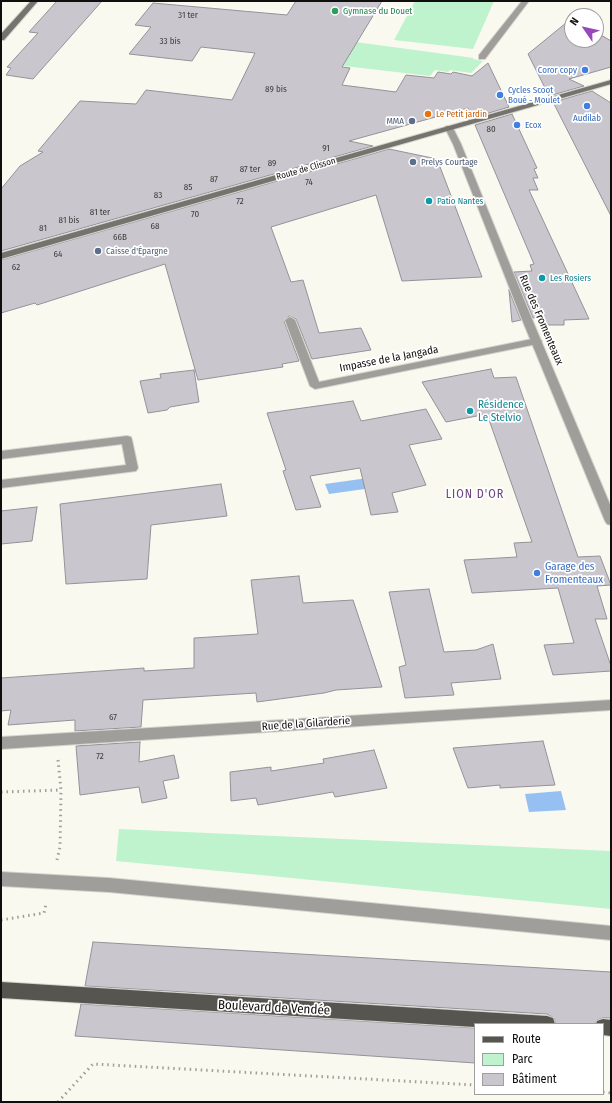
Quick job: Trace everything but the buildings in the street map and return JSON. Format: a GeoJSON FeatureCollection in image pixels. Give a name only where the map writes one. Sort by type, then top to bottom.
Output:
{"type":"FeatureCollection","features":[{"type":"Feature","properties":{"kind":"main road"},"geometry":{"type":"LineString","coordinates":[[1,38],[35,1]]}},
{"type":"Feature","properties":{"kind":"main road","name":"Route de Clisson"},"geometry":{"type":"LineString","coordinates":[[1,256],[611,82]]}},
{"type":"Feature","properties":{"kind":"main road","name":"Boulevard de Vendée"},"geometry":{"type":"LineString","coordinates":[[1,990],[531,1023]]}},
{"type":"Feature","properties":{"kind":"street"},"geometry":{"type":"LineString","coordinates":[[482,57],[515,17],[526,1]]}},
{"type":"Feature","properties":{"kind":"street","name":"Rue des Fromenteaux"},"geometry":{"type":"LineString","coordinates":[[449,128],[457,144],[524,312],[607,499],[611,521]]}},
{"type":"Feature","properties":{"kind":"street","name":"Impasse de la Jangada"},"geometry":{"type":"LineString","coordinates":[[290,320],[315,386],[537,341]]}},
{"type":"Feature","properties":{"kind":"street"},"geometry":{"type":"LineString","coordinates":[[1,455],[126,440],[132,468],[1,484]]}},
{"type":"Feature","properties":{"kind":"street","name":"Rue de la Gilarderie"},"geometry":{"type":"LineString","coordinates":[[1,743],[611,705]]}},
{"type":"Feature","properties":{"kind":"street"},"geometry":{"type":"LineString","coordinates":[[1,879],[110,885],[611,932]]}},
{"type":"Feature","properties":{"kind":"path"},"geometry":{"type":"LineString","coordinates":[[1,920],[44,913],[60,847],[61,790],[58,759]]}},
{"type":"Feature","properties":{"kind":"path"},"geometry":{"type":"LineString","coordinates":[[1,792],[61,790]]}},
{"type":"Feature","properties":{"kind":"path"},"geometry":{"type":"LineString","coordinates":[[58,1102],[93,1064],[474,1085]]}},
{"type":"Feature","properties":{"kind":"green space"},"geometry":{"type":"Polygon","coordinates":[[[415,1],[494,1],[473,49],[394,40],[415,1]]]}},
{"type":"Feature","properties":{"kind":"green space"},"geometry":{"type":"Polygon","coordinates":[[[341,40],[474,58],[473,59],[483,61],[471,73],[450,70],[448,72],[435,70],[430,76],[327,64],[341,40]]]}},
{"type":"Feature","properties":{"kind":"green space"},"geometry":{"type":"Polygon","coordinates":[[[119,829],[611,851],[611,909],[116,861],[119,829]]]}},
{"type":"Feature","properties":{"kind":"water"},"geometry":{"type":"Polygon","coordinates":[[[375,477],[379,487],[329,494],[325,484],[375,477]]]}},
{"type":"Feature","properties":{"kind":"water"},"geometry":{"type":"Polygon","coordinates":[[[561,791],[566,810],[529,812],[525,794],[561,791]]]}},
{"type":"Feature","properties":{"kind":"place","name":"Gymnase du Douet"},"geometry":{"type":"Point","coordinates":[335,11]}},
{"type":"Feature","properties":{"kind":"place","name":"Coror copy"},"geometry":{"type":"Point","coordinates":[585,70]}},
{"type":"Feature","properties":{"kind":"place","name":"Cycles Scoot Boué - Moulet"},"geometry":{"type":"Point","coordinates":[500,95]}},
{"type":"Feature","properties":{"kind":"place","name":"Audilab"},"geometry":{"type":"Point","coordinates":[587,106]}},
{"type":"Feature","properties":{"kind":"place","name":"Le Petit jardin"},"geometry":{"type":"Point","coordinates":[428,114]}},
{"type":"Feature","properties":{"kind":"place","name":"MMA"},"geometry":{"type":"Point","coordinates":[412,121]}},
{"type":"Feature","properties":{"kind":"place","name":"Ecox"},"geometry":{"type":"Point","coordinates":[517,125]}},
{"type":"Feature","properties":{"kind":"place","name":"Prelys Courtage"},"geometry":{"type":"Point","coordinates":[413,162]}},
{"type":"Feature","properties":{"kind":"place","name":"Patio Nantes"},"geometry":{"type":"Point","coordinates":[429,201]}},
{"type":"Feature","properties":{"kind":"place","name":"Caisse d'Épargne"},"geometry":{"type":"Point","coordinates":[98,251]}},
{"type":"Feature","properties":{"kind":"place","name":"Les Rosiers"},"geometry":{"type":"Point","coordinates":[542,278]}},
{"type":"Feature","properties":{"kind":"place","name":"Résidence Le Stelvio"},"geometry":{"type":"Point","coordinates":[470,411]}},
{"type":"Feature","properties":{"kind":"place","name":"Garage des Fromenteaux"},"geometry":{"type":"Point","coordinates":[537,573]}},
{"type":"Feature","properties":{"kind":"district","name":"LION D'OR"},"geometry":{"type":"Point","coordinates":[475,495]}}]}
